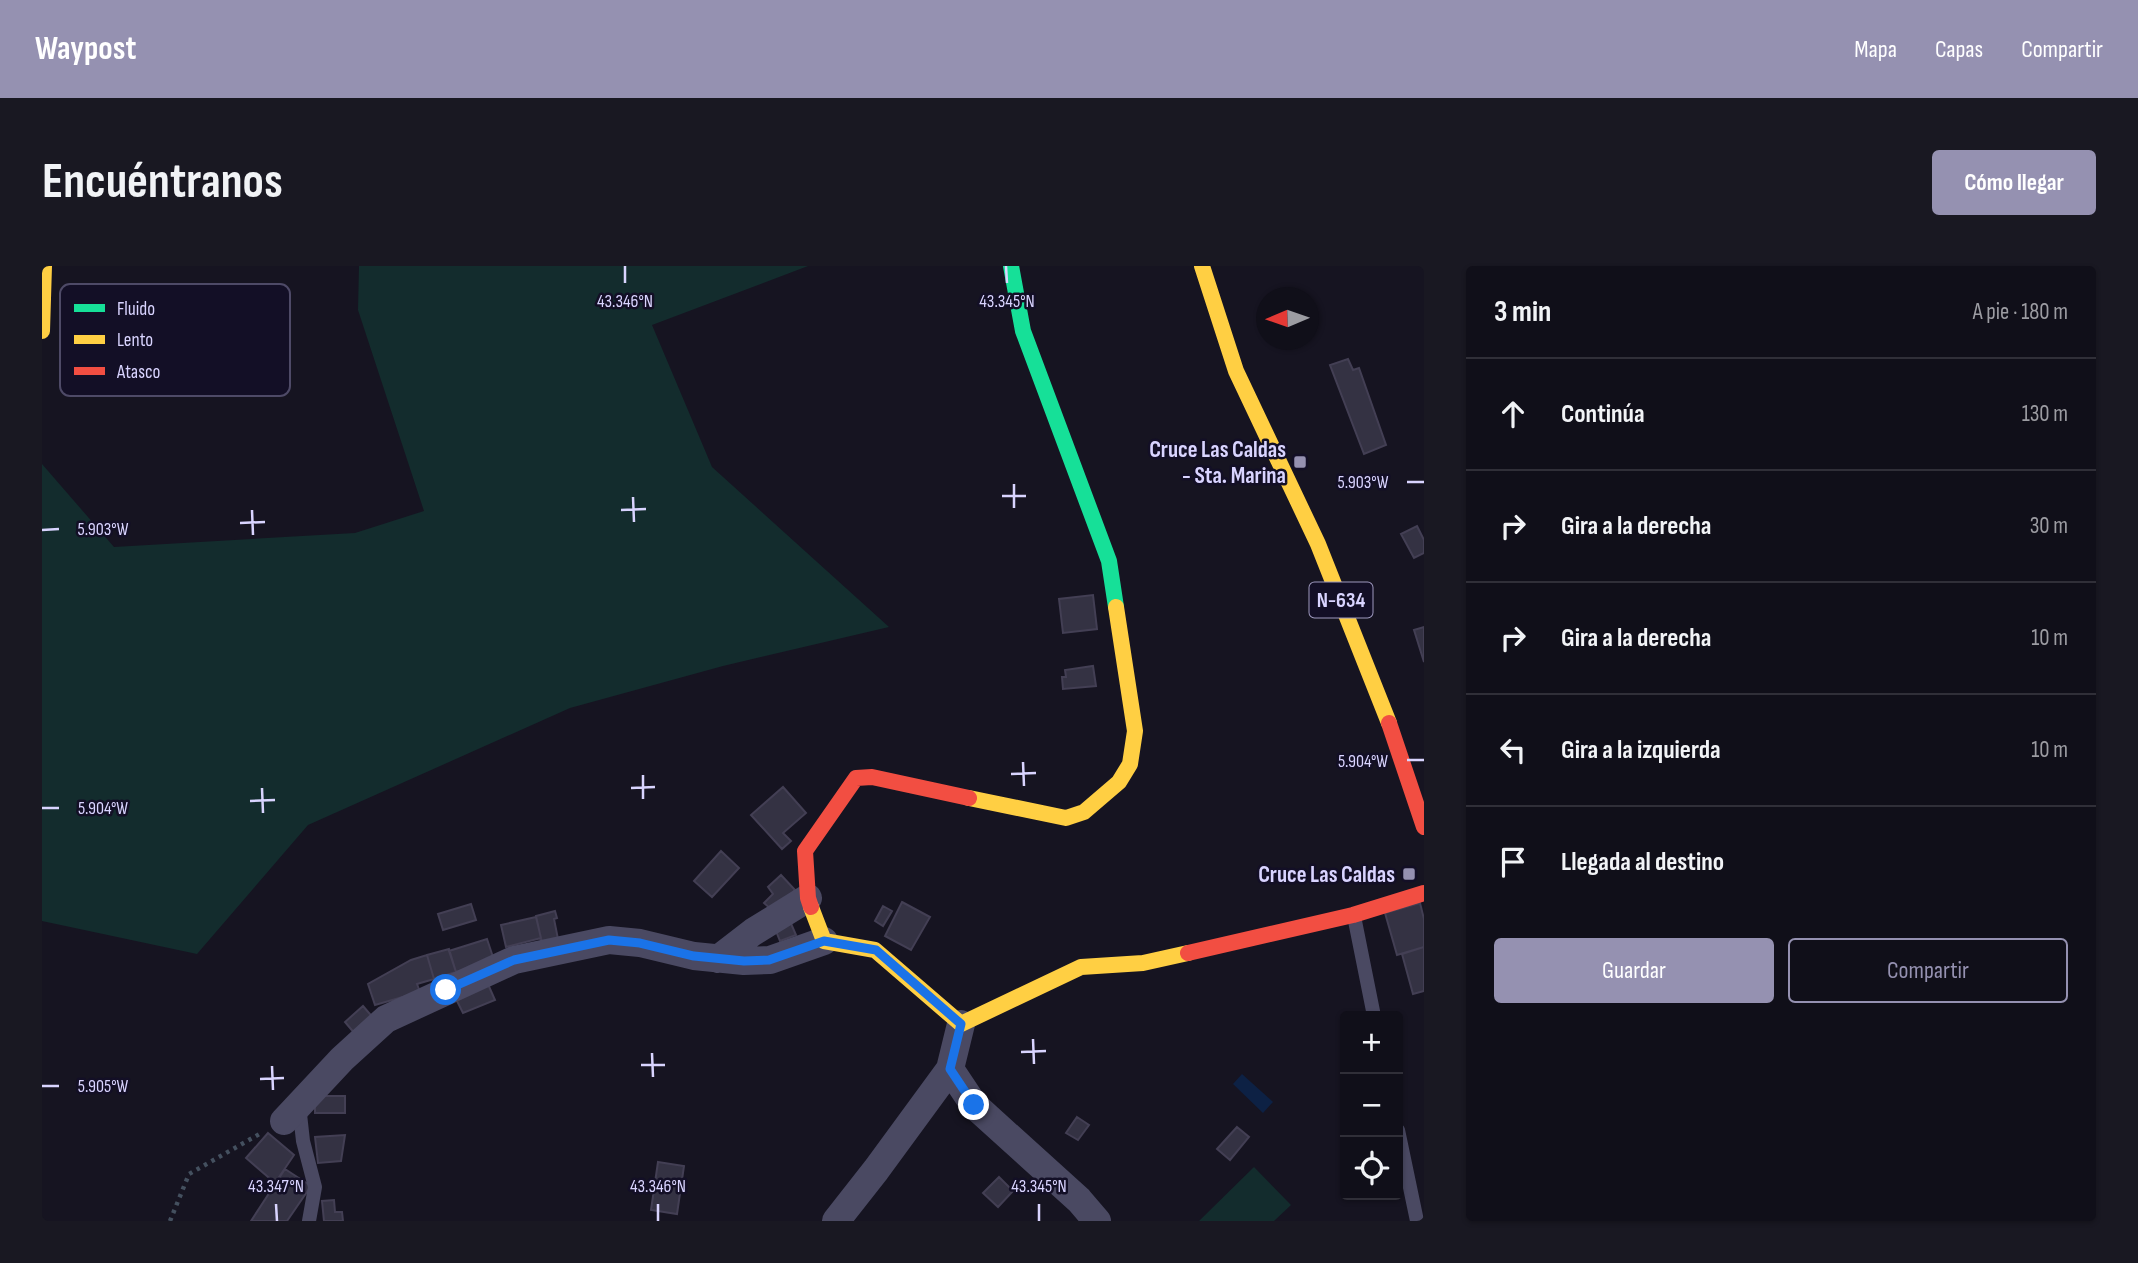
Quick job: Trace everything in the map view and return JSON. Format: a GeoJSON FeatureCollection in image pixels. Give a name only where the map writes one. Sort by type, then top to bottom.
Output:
{"type":"FeatureCollection","features":[{"type":"Feature","properties":{"kind":"main road"},"geometry":{"type":"LineString","coordinates":[[42,331],[44,266]]}},
{"type":"Feature","properties":{"kind":"main road"},"geometry":{"type":"LineString","coordinates":[[1011,266],[1023,331],[1109,561],[1135,731],[1130,764],[1119,782],[1084,812],[1066,818],[872,777],[856,778],[805,851],[808,898],[824,941],[876,950],[961,1024],[1081,967],[1143,963],[1353,915],[1424,893]]}},
{"type":"Feature","properties":{"kind":"main road","name":"N-634"},"geometry":{"type":"LineString","coordinates":[[1202,266],[1236,371],[1318,544],[1392,732],[1424,827]]}},
{"type":"Feature","properties":{"kind":"street"},"geometry":{"type":"LineString","coordinates":[[718,959],[752,932],[808,898]]}},
{"type":"Feature","properties":{"kind":"street"},"geometry":{"type":"LineString","coordinates":[[292,1112],[342,1059],[386,1019],[514,960],[609,940],[640,943],[718,959],[769,960],[824,941]]}},
{"type":"Feature","properties":{"kind":"street"},"geometry":{"type":"LineString","coordinates":[[836,1221],[950,1069],[961,1024]]}},
{"type":"Feature","properties":{"kind":"street"},"geometry":{"type":"LineString","coordinates":[[950,1069],[974,1105],[1079,1200],[1097,1221]]}},
{"type":"Feature","properties":{"kind":"lane"},"geometry":{"type":"LineString","coordinates":[[1353,915],[1373,1011]]}},
{"type":"Feature","properties":{"kind":"lane"},"geometry":{"type":"LineString","coordinates":[[292,1112],[315,1187],[309,1221]]}},
{"type":"Feature","properties":{"kind":"lane"},"geometry":{"type":"LineString","coordinates":[[1399,1137],[1417,1221]]}},
{"type":"Feature","properties":{"kind":"path"},"geometry":{"type":"LineString","coordinates":[[170,1221],[189,1174],[292,1112]]}},
{"type":"Feature","properties":{"kind":"green space"},"geometry":{"type":"Polygon","coordinates":[[[359,266],[808,266],[652,325],[712,467],[889,627],[723,666],[570,708],[308,825],[197,954],[42,921],[42,464],[114,547],[355,533],[424,511],[358,310],[359,266]]]}},
{"type":"Feature","properties":{"kind":"green space"},"geometry":{"type":"Polygon","coordinates":[[[1254,1167],[1291,1205],[1274,1221],[1199,1221],[1254,1167]]]}},
{"type":"Feature","properties":{"kind":"water"},"geometry":{"type":"Polygon","coordinates":[[[1242,1074],[1273,1102],[1263,1113],[1233,1084],[1242,1074]]]}},
{"type":"Feature","properties":{"kind":"building"},"geometry":{"type":"Polygon","coordinates":[[[1348,359],[1353,370],[1359,368],[1386,445],[1364,454],[1330,365],[1348,359]]]}},
{"type":"Feature","properties":{"kind":"building"},"geometry":{"type":"Polygon","coordinates":[[[1417,526],[1424,540],[1424,553],[1414,558],[1401,534],[1417,526]]]}},
{"type":"Feature","properties":{"kind":"building"},"geometry":{"type":"Polygon","coordinates":[[[1093,595],[1097,629],[1063,633],[1059,599],[1093,595]]]}},
{"type":"Feature","properties":{"kind":"building"},"geometry":{"type":"Polygon","coordinates":[[[1424,627],[1424,662],[1414,630],[1424,627]]]}},
{"type":"Feature","properties":{"kind":"building"},"geometry":{"type":"Polygon","coordinates":[[[1093,666],[1096,686],[1063,689],[1062,677],[1066,677],[1065,670],[1093,666]]]}},
{"type":"Feature","properties":{"kind":"building"},"geometry":{"type":"Polygon","coordinates":[[[783,787],[806,813],[783,833],[791,841],[782,849],[751,815],[783,787]]]}},
{"type":"Feature","properties":{"kind":"building"},"geometry":{"type":"Polygon","coordinates":[[[721,851],[739,868],[712,897],[694,881],[721,851]]]}},
{"type":"Feature","properties":{"kind":"building"},"geometry":{"type":"Polygon","coordinates":[[[781,875],[795,890],[773,911],[764,903],[773,894],[768,887],[781,875]]]}},
{"type":"Feature","properties":{"kind":"building"},"geometry":{"type":"Polygon","coordinates":[[[902,902],[930,917],[911,950],[885,936],[902,902]]]}},
{"type":"Feature","properties":{"kind":"building"},"geometry":{"type":"Polygon","coordinates":[[[1420,903],[1424,919],[1424,947],[1397,955],[1385,913],[1420,903]]]}},
{"type":"Feature","properties":{"kind":"building"},"geometry":{"type":"Polygon","coordinates":[[[471,904],[476,920],[443,930],[438,914],[471,904]]]}},
{"type":"Feature","properties":{"kind":"building"},"geometry":{"type":"Polygon","coordinates":[[[883,906],[892,911],[883,926],[875,921],[883,906]]]}},
{"type":"Feature","properties":{"kind":"building"},"geometry":{"type":"Polygon","coordinates":[[[555,911],[558,939],[542,943],[536,916],[555,911]]]}},
{"type":"Feature","properties":{"kind":"building"},"geometry":{"type":"Polygon","coordinates":[[[536,917],[541,938],[506,947],[501,925],[536,917]]]}},
{"type":"Feature","properties":{"kind":"building"},"geometry":{"type":"Polygon","coordinates":[[[789,919],[796,935],[780,941],[774,926],[789,919]]]}},
{"type":"Feature","properties":{"kind":"building"},"geometry":{"type":"Polygon","coordinates":[[[487,939],[494,960],[456,972],[449,951],[487,939]]]}},
{"type":"Feature","properties":{"kind":"building"},"geometry":{"type":"Polygon","coordinates":[[[1424,947],[1424,991],[1413,994],[1402,954],[1424,947]]]}},
{"type":"Feature","properties":{"kind":"building"},"geometry":{"type":"Polygon","coordinates":[[[449,949],[456,972],[434,979],[427,955],[449,949]]]}},
{"type":"Feature","properties":{"kind":"building"},"geometry":{"type":"Polygon","coordinates":[[[427,955],[434,979],[417,984],[420,992],[375,1005],[368,984],[411,960],[427,955]]]}},
{"type":"Feature","properties":{"kind":"building"},"geometry":{"type":"Polygon","coordinates":[[[487,982],[495,1000],[463,1013],[454,995],[487,982]]]}},
{"type":"Feature","properties":{"kind":"building"},"geometry":{"type":"Polygon","coordinates":[[[363,1006],[375,1020],[356,1035],[345,1022],[363,1006]]]}},
{"type":"Feature","properties":{"kind":"building"},"geometry":{"type":"Polygon","coordinates":[[[315,1096],[345,1096],[345,1113],[315,1113],[315,1096]]]}},
{"type":"Feature","properties":{"kind":"building"},"geometry":{"type":"Polygon","coordinates":[[[1077,1117],[1089,1125],[1078,1140],[1066,1133],[1077,1117]]]}},
{"type":"Feature","properties":{"kind":"building"},"geometry":{"type":"Polygon","coordinates":[[[1237,1127],[1249,1137],[1230,1160],[1217,1149],[1237,1127]]]}},
{"type":"Feature","properties":{"kind":"building"},"geometry":{"type":"Polygon","coordinates":[[[268,1133],[294,1155],[275,1183],[246,1158],[268,1133]]]}},
{"type":"Feature","properties":{"kind":"building"},"geometry":{"type":"Polygon","coordinates":[[[345,1135],[341,1161],[318,1163],[315,1137],[345,1135]]]}},
{"type":"Feature","properties":{"kind":"building"},"geometry":{"type":"Polygon","coordinates":[[[658,1162],[684,1166],[677,1214],[651,1210],[658,1162]]]}},
{"type":"Feature","properties":{"kind":"building"},"geometry":{"type":"Polygon","coordinates":[[[285,1169],[311,1186],[287,1221],[251,1221],[285,1169]]]}},
{"type":"Feature","properties":{"kind":"building"},"geometry":{"type":"Polygon","coordinates":[[[999,1177],[1013,1191],[998,1207],[983,1193],[999,1177]]]}},
{"type":"Feature","properties":{"kind":"building"},"geometry":{"type":"Polygon","coordinates":[[[334,1200],[335,1212],[342,1212],[343,1221],[324,1221],[322,1201],[334,1200]]]}},
{"type":"Feature","properties":{"kind":"traffic: fast"},"geometry":{"type":"LineString","coordinates":[[1011,266],[1023,331],[1109,561],[1116,607]]}},
{"type":"Feature","properties":{"kind":"traffic: slow"},"geometry":{"type":"LineString","coordinates":[[42,331],[44,266]]}},
{"type":"Feature","properties":{"kind":"traffic: slow"},"geometry":{"type":"LineString","coordinates":[[1202,266],[1236,371],[1318,544],[1389,723]]}},
{"type":"Feature","properties":{"kind":"traffic: slow"},"geometry":{"type":"LineString","coordinates":[[969,798],[1066,818],[1084,812],[1119,782],[1130,764],[1135,731],[1116,607]]}},
{"type":"Feature","properties":{"kind":"traffic: slow"},"geometry":{"type":"LineString","coordinates":[[811,907],[824,941],[875,950],[961,1024],[1081,967],[1143,963],[1188,953]]}},
{"type":"Feature","properties":{"kind":"traffic: jam"},"geometry":{"type":"LineString","coordinates":[[1389,723],[1424,827]]}},
{"type":"Feature","properties":{"kind":"traffic: jam"},"geometry":{"type":"LineString","coordinates":[[811,907],[805,851],[856,778],[872,777],[969,798]]}},
{"type":"Feature","properties":{"kind":"traffic: jam"},"geometry":{"type":"LineString","coordinates":[[1188,953],[1353,915],[1424,893]]}},
{"type":"Feature","properties":{"kind":"place","name":"Cruce Las Caldas - Sta. Marina"},"geometry":{"type":"Point","coordinates":[1300,462]}},
{"type":"Feature","properties":{"kind":"place","name":"Cruce Las Caldas"},"geometry":{"type":"Point","coordinates":[1409,874]}},
{"type":"Feature","properties":{"kind":"route"},"geometry":{"type":"LineString","coordinates":[[446,990],[514,960],[609,940],[640,943],[694,956],[744,961],[769,960],[824,941],[876,950],[961,1024],[950,1069],[974,1105]]}}]}
